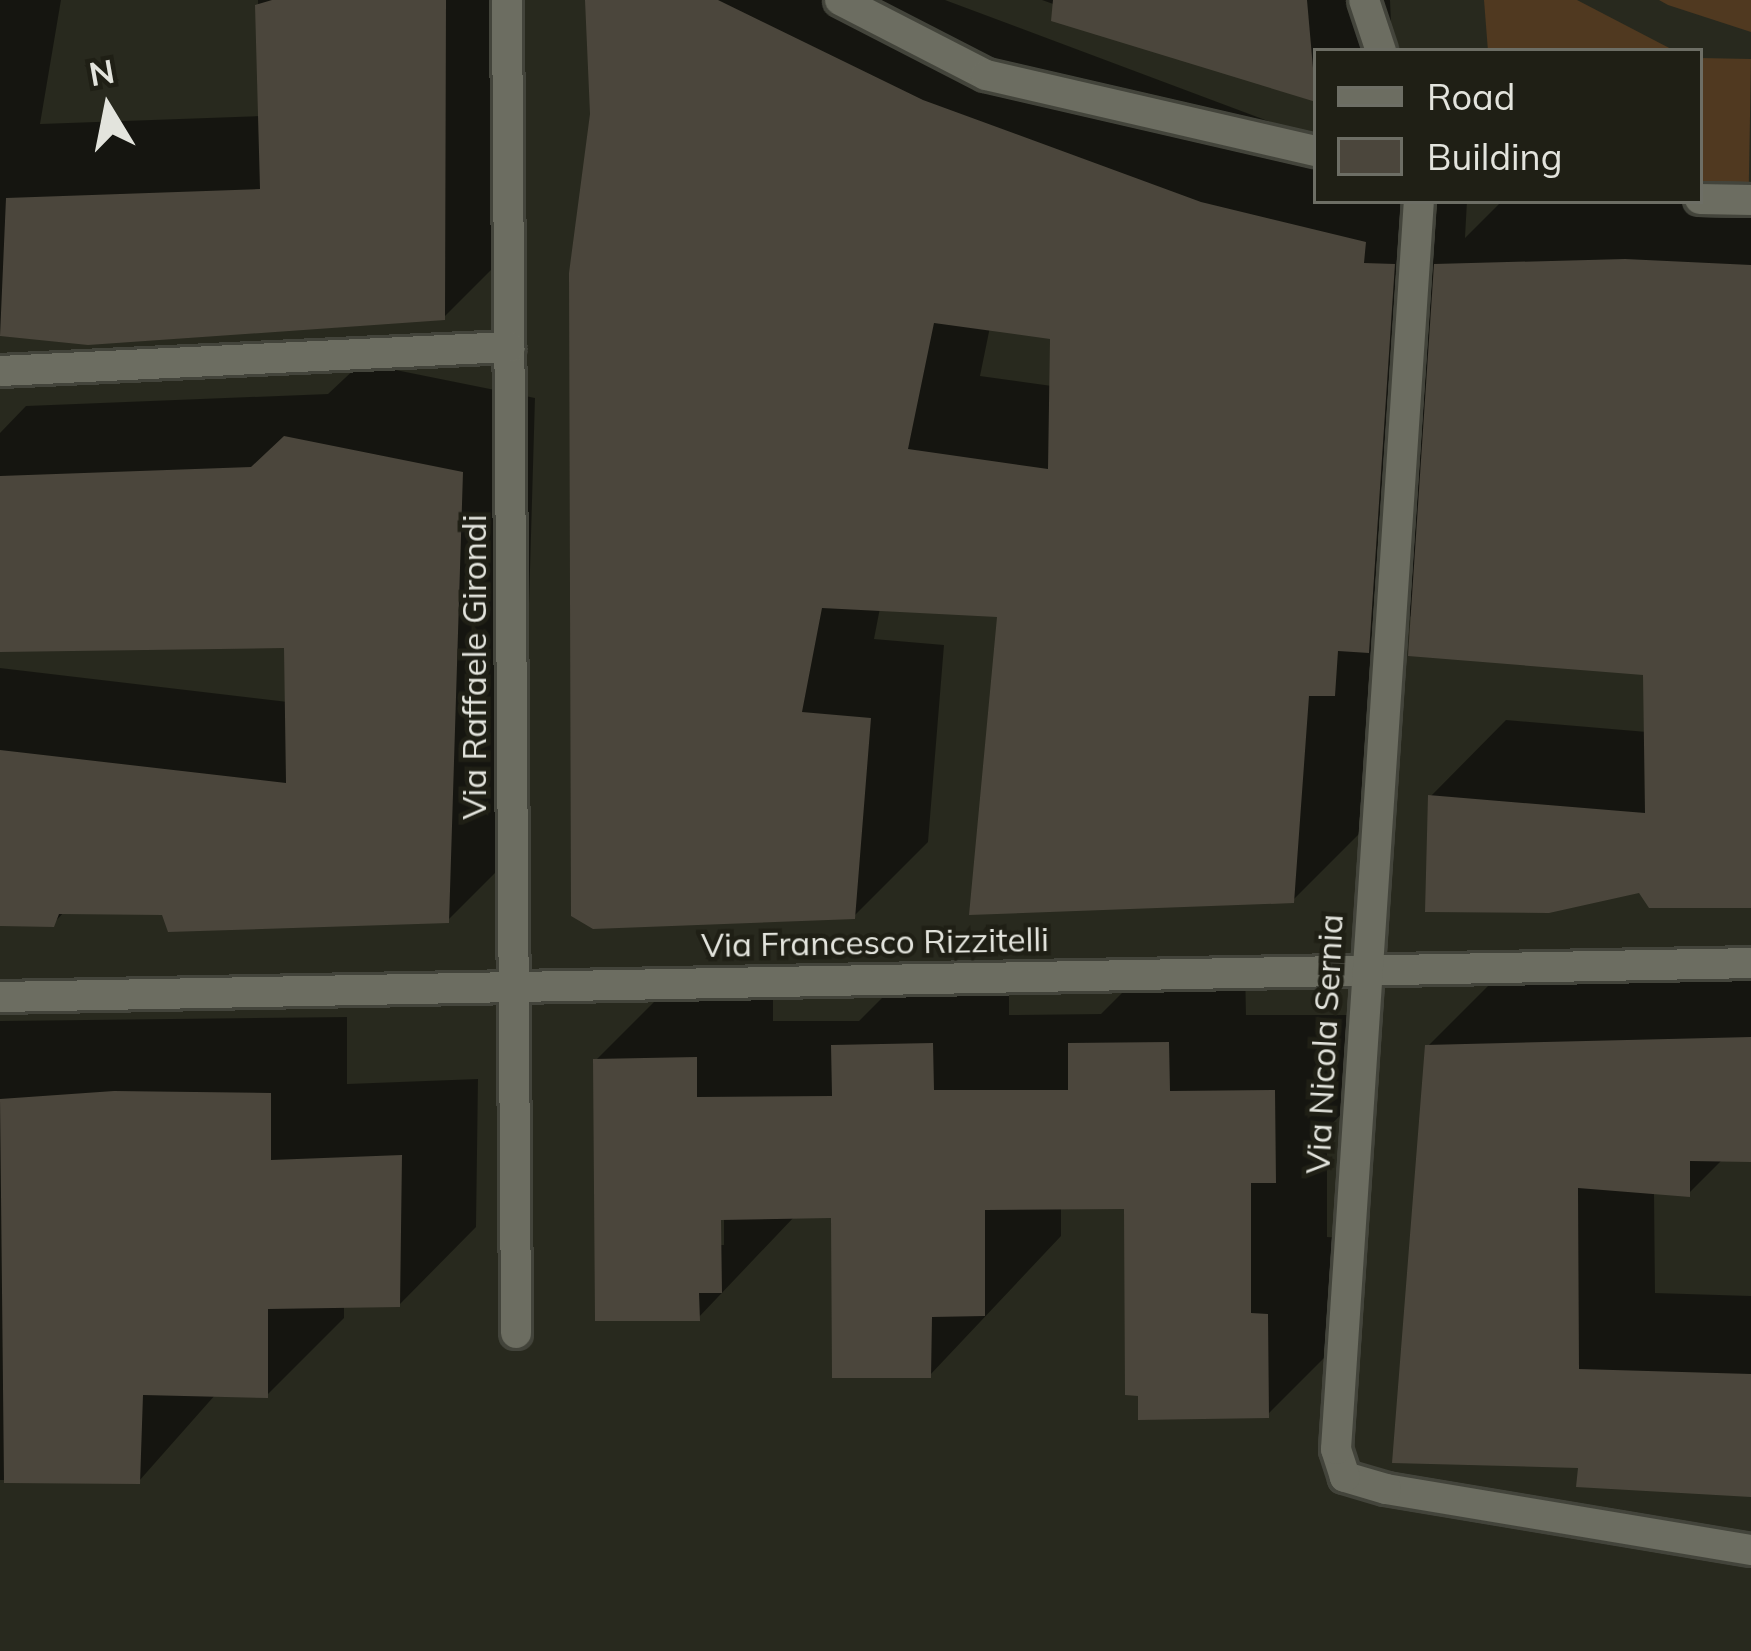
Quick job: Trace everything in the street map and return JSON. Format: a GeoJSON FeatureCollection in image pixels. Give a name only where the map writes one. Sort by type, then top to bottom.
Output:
{"type":"FeatureCollection","features":[{"type":"Feature","properties":{"kind":"street","name":"Via Raffaele Girondi"},"geometry":{"type":"LineString","coordinates":[[507,0],[510,986],[516,1333]]}},
{"type":"Feature","properties":{"kind":"street"},"geometry":{"type":"LineString","coordinates":[[840,0],[986,75],[1313,150]]}},
{"type":"Feature","properties":{"kind":"street"},"geometry":{"type":"LineString","coordinates":[[1364,0],[1380,48]]}},
{"type":"Feature","properties":{"kind":"street"},"geometry":{"type":"LineString","coordinates":[[1703,199],[1751,200]]}},
{"type":"Feature","properties":{"kind":"street","name":"Via Nicola Sernia"},"geometry":{"type":"LineString","coordinates":[[1419,204],[1364,966],[1336,1449],[1346,1477],[1386,1490],[1751,1550]]}},
{"type":"Feature","properties":{"kind":"street"},"geometry":{"type":"LineString","coordinates":[[0,371],[509,346]]}},
{"type":"Feature","properties":{"kind":"street","name":"Via Francesco Rizzitelli"},"geometry":{"type":"LineString","coordinates":[[0,997],[1364,966],[1751,963]]}},
{"type":"Feature","properties":{"kind":"shaded area"},"geometry":{"type":"Polygon","coordinates":[[[1484,0],[1577,0],[1669,48],[1488,48],[1484,0]]]}},
{"type":"Feature","properties":{"kind":"shaded area"},"geometry":{"type":"Polygon","coordinates":[[[1659,0],[1751,0],[1751,32],[1668,5],[1659,0]]]}},
{"type":"Feature","properties":{"kind":"shaded area"},"geometry":{"type":"Polygon","coordinates":[[[1703,58],[1751,59],[1749,183],[1703,182],[1703,58]]]}},
{"type":"Feature","properties":{"kind":"building"},"geometry":{"type":"Polygon","coordinates":[[[272,0],[446,0],[445,320],[88,345],[0,336],[6,198],[260,189],[255,5],[272,0]]]}},
{"type":"Feature","properties":{"kind":"building"},"geometry":{"type":"Polygon","coordinates":[[[585,0],[718,0],[923,100],[1201,202],[1366,242],[1364,263],[1395,264],[1369,653],[1338,651],[1335,696],[1309,696],[1294,903],[969,915],[997,617],[822,608],[802,712],[871,718],[855,919],[593,929],[571,916],[569,273],[590,114],[585,0]],[[934,323],[908,449],[1048,469],[1050,339],[934,323]]]}},
{"type":"Feature","properties":{"kind":"building"},"geometry":{"type":"Polygon","coordinates":[[[1053,0],[1307,0],[1313,101],[1051,21],[1053,0]]]}},
{"type":"Feature","properties":{"kind":"building"},"geometry":{"type":"Polygon","coordinates":[[[1625,259],[1751,265],[1751,908],[1649,908],[1639,893],[1549,913],[1425,912],[1428,795],[1645,813],[1643,675],[1408,656],[1434,264],[1625,259]]]}},
{"type":"Feature","properties":{"kind":"building"},"geometry":{"type":"Polygon","coordinates":[[[284,436],[463,472],[449,923],[168,932],[162,915],[59,914],[54,927],[0,926],[0,750],[286,783],[284,648],[0,652],[0,476],[251,467],[284,436]]]}},
{"type":"Feature","properties":{"kind":"building"},"geometry":{"type":"Polygon","coordinates":[[[1751,1037],[1751,1162],[1690,1161],[1690,1197],[1578,1188],[1579,1369],[1751,1374],[1751,1497],[1576,1487],[1578,1468],[1392,1463],[1425,1045],[1751,1037]]]}},
{"type":"Feature","properties":{"kind":"building"},"geometry":{"type":"Polygon","coordinates":[[[1169,1042],[1170,1091],[1275,1090],[1276,1183],[1251,1183],[1251,1313],[1268,1314],[1269,1418],[1138,1420],[1138,1396],[1125,1395],[1124,1209],[985,1210],[985,1316],[932,1317],[931,1378],[832,1378],[831,1218],[721,1220],[722,1293],[699,1293],[700,1321],[595,1321],[593,1059],[697,1057],[697,1097],[832,1096],[831,1045],[933,1043],[934,1090],[1068,1090],[1068,1043],[1169,1042]]]}},
{"type":"Feature","properties":{"kind":"building"},"geometry":{"type":"Polygon","coordinates":[[[114,1091],[271,1093],[271,1160],[402,1155],[400,1307],[268,1309],[268,1398],[143,1395],[140,1484],[4,1483],[0,1099],[114,1091]]]}}]}
